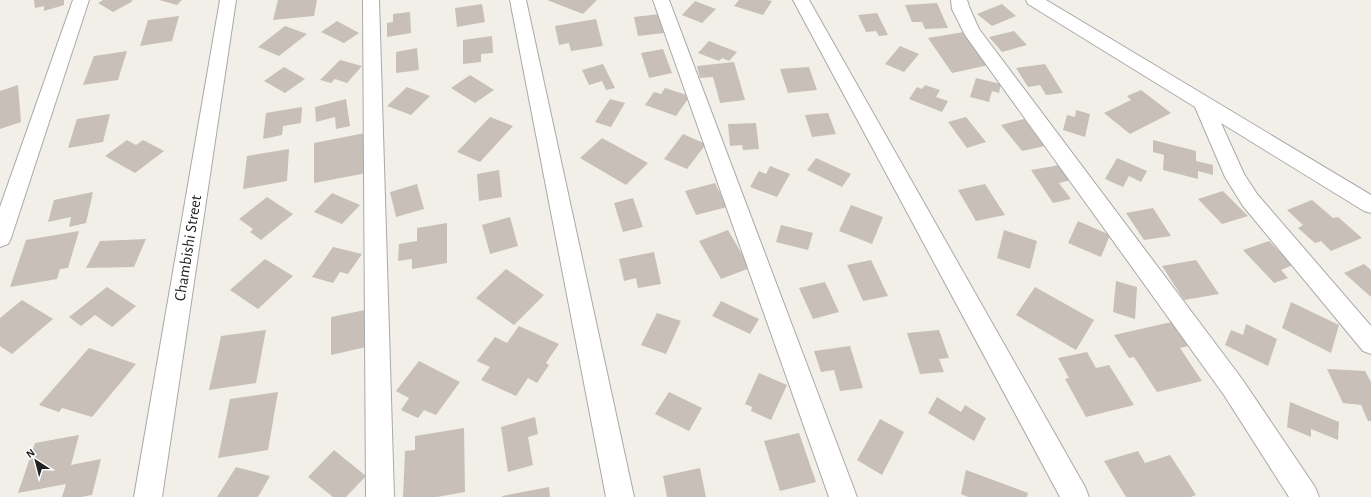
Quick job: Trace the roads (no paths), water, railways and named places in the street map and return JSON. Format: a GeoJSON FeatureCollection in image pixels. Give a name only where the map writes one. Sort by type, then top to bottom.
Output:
{"type":"FeatureCollection","features":[{"type":"Feature","properties":{"kind":"street"},"geometry":{"type":"LineString","coordinates":[[0,238],[81,0]]}},
{"type":"Feature","properties":{"kind":"street","name":"Chambishi Street"},"geometry":{"type":"LineString","coordinates":[[148,497],[228,0]]}},
{"type":"Feature","properties":{"kind":"street"},"geometry":{"type":"LineString","coordinates":[[371,0],[380,497]]}},
{"type":"Feature","properties":{"kind":"street"},"geometry":{"type":"LineString","coordinates":[[518,0],[620,497]]}},
{"type":"Feature","properties":{"kind":"street"},"geometry":{"type":"LineString","coordinates":[[661,0],[843,497]]}},
{"type":"Feature","properties":{"kind":"street"},"geometry":{"type":"LineString","coordinates":[[801,0],[1075,497]]}},
{"type":"Feature","properties":{"kind":"street"},"geometry":{"type":"LineString","coordinates":[[959,0],[961,9],[971,31],[1233,387],[1305,497]]}},
{"type":"Feature","properties":{"kind":"street"},"geometry":{"type":"LineString","coordinates":[[1034,0],[1371,205]]}},
{"type":"Feature","properties":{"kind":"street"},"geometry":{"type":"LineString","coordinates":[[1202,101],[1235,177],[1250,200],[1371,343]]}}]}
